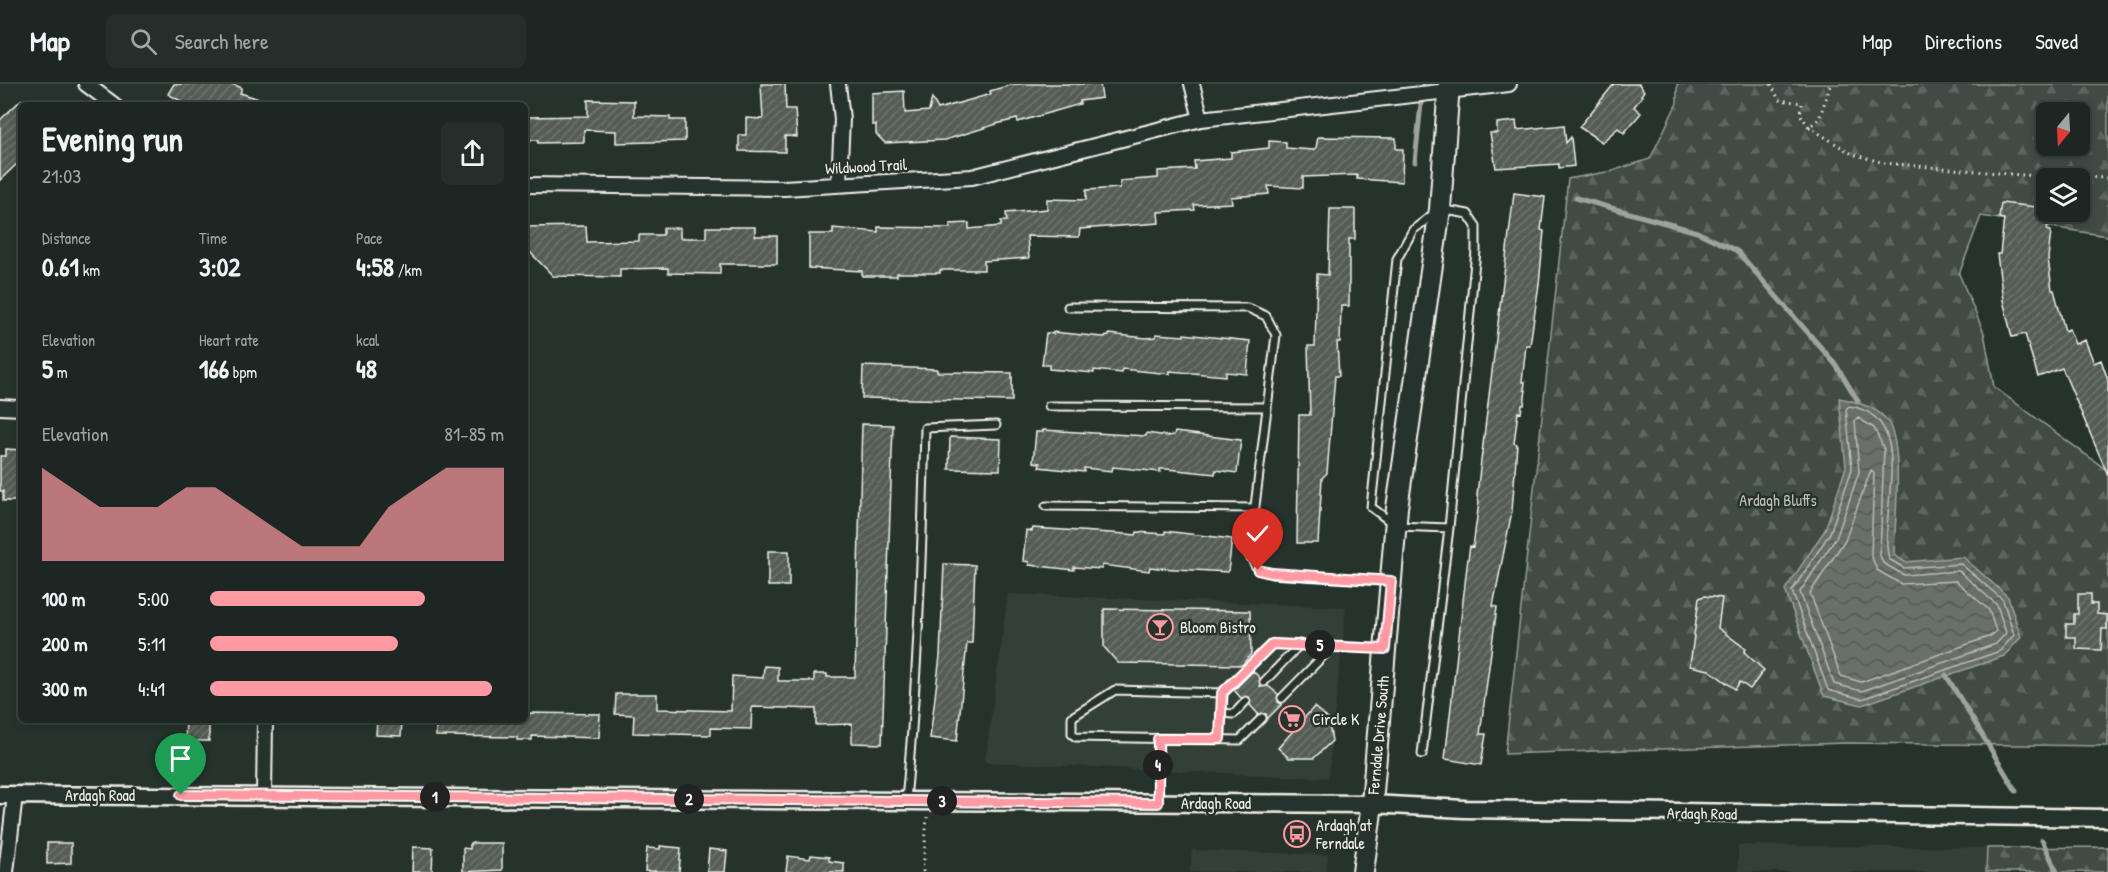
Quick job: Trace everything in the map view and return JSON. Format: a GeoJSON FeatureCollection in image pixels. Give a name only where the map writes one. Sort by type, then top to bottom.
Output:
{"type":"FeatureCollection","features":[{"type":"Feature","properties":{"kind":"main road","name":"Ferndale Drive South"},"geometry":{"type":"LineString","coordinates":[[1363,872],[1372,804],[1395,526],[1440,209],[1449,88]]}},
{"type":"Feature","properties":{"kind":"street"},"geometry":{"type":"LineString","coordinates":[[86,84],[110,102]]}},
{"type":"Feature","properties":{"kind":"street"},"geometry":{"type":"LineString","coordinates":[[838,84],[842,119],[839,183]]}},
{"type":"Feature","properties":{"kind":"street"},"geometry":{"type":"LineString","coordinates":[[1192,84],[1201,119]]}},
{"type":"Feature","properties":{"kind":"street","name":"Wildwood Trail"},"geometry":{"type":"LineString","coordinates":[[528,184],[784,188],[972,177],[1201,119],[1449,88],[1509,84]]}},
{"type":"Feature","properties":{"kind":"street"},"geometry":{"type":"LineString","coordinates":[[0,407],[18,408]]}},
{"type":"Feature","properties":{"kind":"street"},"geometry":{"type":"LineString","coordinates":[[264,796],[265,723]]}},
{"type":"Feature","properties":{"kind":"street"},"geometry":{"type":"LineString","coordinates":[[6,872],[8,795]]}},
{"type":"Feature","properties":{"kind":"street","name":"Ardagh Road"},"geometry":{"type":"LineString","coordinates":[[8,795],[1372,804],[1452,809],[2108,818]]}},
{"type":"Feature","properties":{"kind":"lane"},"geometry":{"type":"LineString","coordinates":[[1422,754],[1449,528],[1476,226],[1468,214],[1440,209],[1413,230],[1397,259],[1371,507],[1395,526],[1449,528]]}},
{"type":"Feature","properties":{"kind":"lane"},"geometry":{"type":"LineString","coordinates":[[1068,307],[1248,308],[1266,316],[1276,335],[1249,555],[1258,570],[1272,573],[1391,581]]}},
{"type":"Feature","properties":{"kind":"lane"},"geometry":{"type":"LineString","coordinates":[[1049,406],[1267,407]]}},
{"type":"Feature","properties":{"kind":"lane"},"geometry":{"type":"LineString","coordinates":[[906,801],[922,598],[925,428],[996,425]]}},
{"type":"Feature","properties":{"kind":"lane"},"geometry":{"type":"LineString","coordinates":[[1046,506],[1255,508]]}},
{"type":"Feature","properties":{"kind":"lane"},"geometry":{"type":"LineString","coordinates":[[1220,739],[1222,693],[1272,644],[1385,649]]}},
{"type":"Feature","properties":{"kind":"lane"},"geometry":{"type":"LineString","coordinates":[[1264,682],[1300,644]]}},
{"type":"Feature","properties":{"kind":"lane"},"geometry":{"type":"LineString","coordinates":[[1282,698],[1333,646]]}},
{"type":"Feature","properties":{"kind":"lane"},"geometry":{"type":"LineString","coordinates":[[1222,693],[1115,690],[1072,717],[1072,734],[1076,737],[1240,740],[1262,718]]}},
{"type":"Feature","properties":{"kind":"lane"},"geometry":{"type":"LineString","coordinates":[[1221,713],[1234,714],[1246,701]]}},
{"type":"Feature","properties":{"kind":"lane"},"geometry":{"type":"LineString","coordinates":[[1158,739],[1158,803]]}},
{"type":"Feature","properties":{"kind":"path"},"geometry":{"type":"LineString","coordinates":[[1771,84],[1779,100],[1802,104],[1800,114],[1809,127],[1852,154],[1884,163],[2021,175],[2108,178]]}},
{"type":"Feature","properties":{"kind":"path"},"geometry":{"type":"LineString","coordinates":[[1809,127],[1820,119],[1832,84]]}},
{"type":"Feature","properties":{"kind":"path"},"geometry":{"type":"LineString","coordinates":[[923,872],[928,801]]}},
{"type":"Feature","properties":{"kind":"shaded area"},"geometry":{"type":"Polygon","coordinates":[[[1008,594],[1346,607],[1328,778],[985,762],[1008,594]]]}},
{"type":"Feature","properties":{"kind":"shaded area"},"geometry":{"type":"Polygon","coordinates":[[[1738,845],[1987,848],[1986,872],[1738,872],[1738,845]]]}},
{"type":"Feature","properties":{"kind":"shaded area"},"geometry":{"type":"Polygon","coordinates":[[[1192,850],[1328,855],[1326,872],[1190,872],[1192,850]]]}},
{"type":"Feature","properties":{"kind":"green space","name":"Ardagh Bluffs"},"geometry":{"type":"Polygon","coordinates":[[[1677,84],[2108,84],[2108,236],[1981,216],[1959,274],[1984,333],[1994,387],[2108,471],[2108,746],[1845,743],[1505,754],[1568,179],[1612,171],[1650,159],[1677,103],[1677,84]]]}},
{"type":"Feature","properties":{"kind":"green space"},"geometry":{"type":"Polygon","coordinates":[[[2108,847],[2108,872],[1986,872],[1987,848],[2108,847]]]}},
{"type":"Feature","properties":{"kind":"water"},"geometry":{"type":"Polygon","coordinates":[[[1839,398],[1870,407],[1885,418],[1891,429],[1897,463],[1894,555],[1905,562],[1963,557],[2008,597],[2021,637],[2004,656],[1862,705],[1824,696],[1785,590],[1825,530],[1846,467],[1839,398]]]}},
{"type":"Feature","properties":{"kind":"building"},"geometry":{"type":"Polygon","coordinates":[[[174,84],[232,84],[242,88],[240,93],[269,102],[183,102],[168,94],[174,84]]]}},
{"type":"Feature","properties":{"kind":"building"},"geometry":{"type":"Polygon","coordinates":[[[761,84],[785,84],[786,109],[795,109],[797,137],[785,136],[785,152],[739,151],[739,135],[746,135],[746,118],[763,119],[761,84]]]}},
{"type":"Feature","properties":{"kind":"building"},"geometry":{"type":"Polygon","coordinates":[[[1014,84],[1100,84],[1102,98],[1080,101],[1080,104],[1018,122],[1017,119],[1000,123],[945,140],[885,143],[876,134],[876,125],[872,125],[872,93],[904,91],[905,113],[929,111],[932,98],[938,109],[991,94],[990,91],[1014,84]]]}},
{"type":"Feature","properties":{"kind":"building"},"geometry":{"type":"Polygon","coordinates":[[[1614,84],[1639,84],[1644,91],[1634,107],[1641,113],[1624,133],[1618,128],[1602,142],[1579,127],[1614,84]]]}},
{"type":"Feature","properties":{"kind":"building"},"geometry":{"type":"Polygon","coordinates":[[[588,100],[634,101],[634,116],[670,117],[670,120],[685,120],[685,141],[616,143],[616,131],[584,130],[584,142],[538,143],[538,140],[528,140],[528,117],[588,116],[588,100]]]}},
{"type":"Feature","properties":{"kind":"building"},"geometry":{"type":"Polygon","coordinates":[[[18,103],[18,163],[0,180],[0,120],[18,103]]]}},
{"type":"Feature","properties":{"kind":"building"},"geometry":{"type":"Polygon","coordinates":[[[1516,121],[1517,130],[1564,125],[1566,143],[1571,137],[1574,166],[1559,168],[1559,164],[1496,168],[1490,133],[1497,133],[1497,123],[1516,121]]]}},
{"type":"Feature","properties":{"kind":"building"},"geometry":{"type":"Polygon","coordinates":[[[1318,137],[1396,138],[1396,149],[1403,149],[1402,182],[1357,179],[1357,175],[1303,177],[1303,188],[1268,186],[1269,194],[1231,197],[1232,203],[1194,205],[1195,210],[1158,212],[1159,223],[1080,229],[1079,237],[1027,236],[1029,258],[984,261],[984,270],[940,270],[940,273],[862,276],[862,271],[809,268],[809,234],[833,234],[833,228],[878,232],[878,227],[950,228],[950,224],[969,223],[969,229],[1001,226],[1001,221],[1007,221],[1006,213],[1047,209],[1047,199],[1086,200],[1086,190],[1120,188],[1120,181],[1158,178],[1158,171],[1195,169],[1194,161],[1231,158],[1231,152],[1269,148],[1269,141],[1286,142],[1286,148],[1313,150],[1316,148],[1318,137]]]}},
{"type":"Feature","properties":{"kind":"building"},"geometry":{"type":"Polygon","coordinates":[[[1514,193],[1545,197],[1541,230],[1544,231],[1530,345],[1526,345],[1522,382],[1525,382],[1524,390],[1526,390],[1524,405],[1522,405],[1521,413],[1518,412],[1514,443],[1517,444],[1512,511],[1493,606],[1497,607],[1480,734],[1486,734],[1481,765],[1445,759],[1467,566],[1470,546],[1473,547],[1479,502],[1477,496],[1479,477],[1514,193]]]}},
{"type":"Feature","properties":{"kind":"building"},"geometry":{"type":"Polygon","coordinates":[[[2001,203],[2036,207],[2036,222],[2048,222],[2047,230],[2051,231],[2048,258],[2052,290],[2054,290],[2065,331],[2069,329],[2075,344],[2085,340],[2094,363],[2101,360],[2108,380],[2108,475],[2062,368],[2038,377],[2025,334],[2012,337],[2003,300],[1997,254],[2000,254],[2004,219],[1999,218],[2001,203]]]}},
{"type":"Feature","properties":{"kind":"building"},"geometry":{"type":"Polygon","coordinates":[[[1330,209],[1355,209],[1355,239],[1349,239],[1349,306],[1341,306],[1340,342],[1337,342],[1339,376],[1335,376],[1327,473],[1322,478],[1318,543],[1297,543],[1299,415],[1310,415],[1308,346],[1315,346],[1317,274],[1328,275],[1330,209]]]}},
{"type":"Feature","properties":{"kind":"building"},"geometry":{"type":"Polygon","coordinates":[[[586,226],[587,242],[639,241],[639,235],[663,235],[663,228],[680,228],[680,238],[706,238],[706,227],[755,227],[755,236],[777,236],[777,264],[720,264],[720,274],[668,273],[668,268],[620,269],[620,277],[553,276],[528,250],[528,227],[586,226]]]}},
{"type":"Feature","properties":{"kind":"building"},"geometry":{"type":"Polygon","coordinates":[[[1053,332],[1102,337],[1109,336],[1109,334],[1146,338],[1156,337],[1156,334],[1184,336],[1184,334],[1250,341],[1247,374],[1226,372],[1226,376],[1170,371],[1170,374],[1122,369],[1122,373],[1094,370],[1094,373],[1049,369],[1049,365],[1042,365],[1046,333],[1053,334],[1053,332]]]}},
{"type":"Feature","properties":{"kind":"building"},"geometry":{"type":"Polygon","coordinates":[[[863,366],[937,369],[937,372],[1012,373],[1012,401],[862,398],[863,366]]]}},
{"type":"Feature","properties":{"kind":"building"},"geometry":{"type":"Polygon","coordinates":[[[862,424],[893,425],[882,744],[852,743],[852,724],[816,725],[816,709],[752,707],[751,729],[711,728],[711,735],[633,733],[634,715],[615,714],[616,694],[657,694],[657,709],[731,711],[732,676],[763,678],[764,666],[778,667],[778,681],[814,681],[814,674],[827,674],[827,677],[855,677],[862,424]]]}},
{"type":"Feature","properties":{"kind":"building"},"geometry":{"type":"Polygon","coordinates":[[[1043,430],[1146,436],[1147,433],[1167,436],[1174,435],[1175,432],[1241,440],[1237,473],[1216,470],[1215,474],[1167,469],[1160,469],[1160,472],[1113,467],[1112,471],[1084,468],[1084,472],[1039,467],[1040,463],[1033,462],[1036,432],[1043,432],[1043,430]]]}},
{"type":"Feature","properties":{"kind":"building"},"geometry":{"type":"Polygon","coordinates":[[[950,437],[1001,439],[1000,470],[949,469],[950,437]]]}},
{"type":"Feature","properties":{"kind":"building"},"geometry":{"type":"Polygon","coordinates":[[[6,449],[18,450],[18,501],[3,501],[3,491],[0,491],[0,456],[6,456],[6,449]]]}},
{"type":"Feature","properties":{"kind":"building"},"geometry":{"type":"Polygon","coordinates":[[[1033,528],[1136,535],[1137,532],[1165,534],[1165,531],[1232,539],[1228,572],[1150,567],[1149,571],[1102,565],[1102,569],[1074,567],[1074,570],[1029,565],[1029,562],[1023,561],[1026,530],[1032,531],[1033,528]]]}},
{"type":"Feature","properties":{"kind":"building"},"geometry":{"type":"Polygon","coordinates":[[[768,551],[789,551],[789,586],[768,586],[768,551]]]}},
{"type":"Feature","properties":{"kind":"building"},"geometry":{"type":"Polygon","coordinates":[[[944,564],[975,565],[972,643],[967,643],[957,741],[930,738],[940,656],[944,564]]]}},
{"type":"Feature","properties":{"kind":"building"},"geometry":{"type":"Polygon","coordinates":[[[2078,594],[2091,594],[2091,604],[2097,604],[2097,614],[2107,615],[2107,629],[2102,629],[2101,650],[2076,649],[2076,637],[2066,637],[2066,624],[2074,624],[2074,614],[2078,614],[2078,594]]]}},
{"type":"Feature","properties":{"kind":"building"},"geometry":{"type":"Polygon","coordinates":[[[1704,596],[1722,598],[1718,628],[1746,649],[1744,652],[1764,670],[1750,689],[1740,682],[1735,689],[1709,670],[1690,666],[1699,598],[1704,596]]]}},
{"type":"Feature","properties":{"kind":"building"},"geometry":{"type":"Polygon","coordinates":[[[1104,609],[1250,611],[1251,654],[1242,665],[1118,663],[1104,647],[1104,609]]]}},
{"type":"Feature","properties":{"kind":"building"},"geometry":{"type":"Polygon","coordinates":[[[1253,671],[1260,678],[1260,686],[1268,686],[1278,694],[1278,702],[1282,704],[1267,719],[1266,714],[1258,714],[1250,705],[1249,697],[1241,698],[1234,690],[1253,671]]]}},
{"type":"Feature","properties":{"kind":"building"},"geometry":{"type":"Polygon","coordinates":[[[1314,707],[1328,719],[1332,741],[1314,758],[1289,758],[1278,748],[1314,707]]]}},
{"type":"Feature","properties":{"kind":"building"},"geometry":{"type":"Polygon","coordinates":[[[528,713],[600,714],[599,738],[532,736],[532,740],[517,740],[517,737],[436,736],[436,723],[528,723],[528,713]]]}},
{"type":"Feature","properties":{"kind":"building"},"geometry":{"type":"Polygon","coordinates":[[[186,723],[209,723],[209,741],[185,741],[186,723]]]}},
{"type":"Feature","properties":{"kind":"building"},"geometry":{"type":"Polygon","coordinates":[[[377,723],[402,723],[401,736],[376,735],[377,723]]]}},
{"type":"Feature","properties":{"kind":"building"},"geometry":{"type":"Polygon","coordinates":[[[47,843],[71,843],[71,863],[47,864],[47,843]]]}},
{"type":"Feature","properties":{"kind":"building"},"geometry":{"type":"Polygon","coordinates":[[[470,843],[502,843],[502,870],[463,872],[463,848],[470,849],[470,843]]]}},
{"type":"Feature","properties":{"kind":"building"},"geometry":{"type":"Polygon","coordinates":[[[660,846],[681,848],[679,872],[645,871],[647,848],[660,849],[660,846]]]}},
{"type":"Feature","properties":{"kind":"building"},"geometry":{"type":"Polygon","coordinates":[[[413,847],[433,848],[432,872],[412,872],[413,847]]]}},
{"type":"Feature","properties":{"kind":"building"},"geometry":{"type":"Polygon","coordinates":[[[709,849],[727,851],[725,872],[707,872],[709,849]]]}},
{"type":"Feature","properties":{"kind":"building"},"geometry":{"type":"Polygon","coordinates":[[[811,855],[829,857],[829,861],[844,863],[844,872],[786,872],[788,856],[810,859],[811,855]]]}},
{"type":"Feature","properties":{"kind":"waterway"},"geometry":{"type":"LineString","coordinates":[[1415,162],[1423,84]]}},
{"type":"Feature","properties":{"kind":"waterway"},"geometry":{"type":"LineString","coordinates":[[1576,198],[1697,232],[1737,251],[1836,365],[1858,401]]}},
{"type":"Feature","properties":{"kind":"waterway"},"geometry":{"type":"LineString","coordinates":[[1946,675],[2016,791]]}},
{"type":"Feature","properties":{"kind":"waterway"},"geometry":{"type":"LineString","coordinates":[[2042,840],[2057,872]]}},
{"type":"Feature","properties":{"kind":"place","name":"Bloom Bistro"},"geometry":{"type":"Point","coordinates":[1160,627]}},
{"type":"Feature","properties":{"kind":"place","name":"Circle K"},"geometry":{"type":"Point","coordinates":[1292,719]}},
{"type":"Feature","properties":{"kind":"place","name":"Ardagh at Ferndale"},"geometry":{"type":"Point","coordinates":[1297,834]}},
{"type":"Feature","properties":{"kind":"route"},"geometry":{"type":"LineString","coordinates":[[181,795],[1158,803],[1158,739],[1220,739],[1222,693],[1272,644],[1385,649],[1391,581],[1272,573],[1258,570]]}}]}
